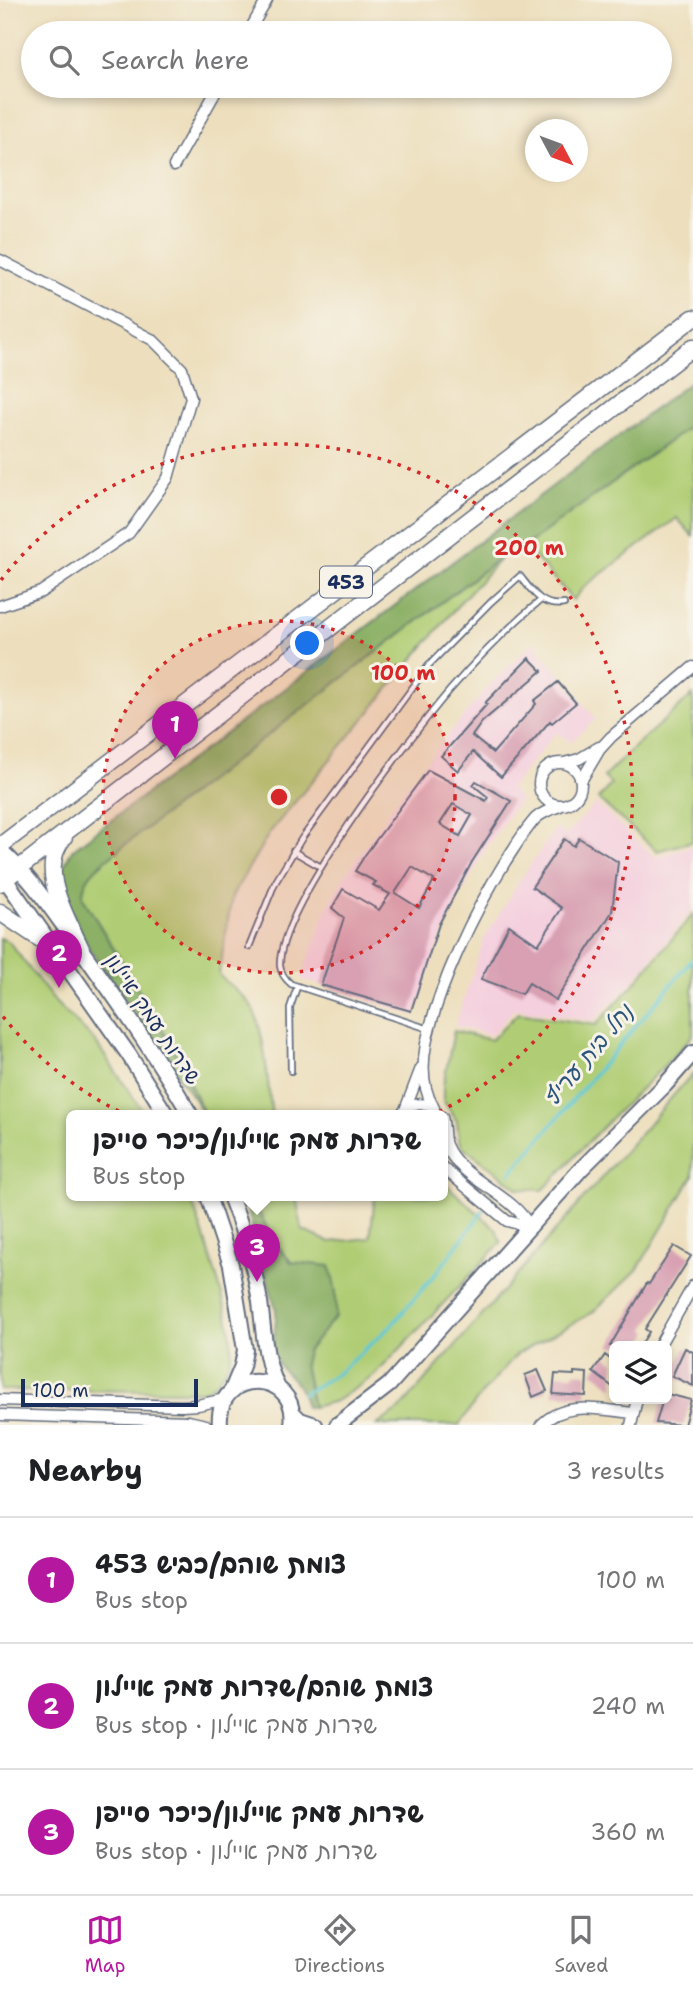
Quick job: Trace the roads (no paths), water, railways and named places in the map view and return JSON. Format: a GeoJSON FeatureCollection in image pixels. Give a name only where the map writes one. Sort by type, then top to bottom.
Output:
{"type":"FeatureCollection","features":[{"type":"Feature","properties":{"kind":"main road","name":"453"},"geometry":{"type":"LineString","coordinates":[[0,848],[693,318]]}},
{"type":"Feature","properties":{"kind":"main road","name":"453"},"geometry":{"type":"LineString","coordinates":[[2,881],[685,356],[693,347]]}},
{"type":"Feature","properties":{"kind":"main road"},"geometry":{"type":"LineString","coordinates":[[75,825],[60,842],[52,866],[56,889],[81,949]]}},
{"type":"Feature","properties":{"kind":"main road","name":"שדרות עמק איילון"},"geometry":{"type":"LineString","coordinates":[[0,848],[21,868],[81,949],[158,1057],[188,1110]]}},
{"type":"Feature","properties":{"kind":"main road","name":"שדרות עמק איילון"},"geometry":{"type":"LineString","coordinates":[[0,859],[2,881],[57,950],[163,1110]]}},
{"type":"Feature","properties":{"kind":"main road"},"geometry":{"type":"LineString","coordinates":[[0,912],[57,950]]}},
{"type":"Feature","properties":{"kind":"main road"},"geometry":{"type":"LineString","coordinates":[[327,1425],[343,1421],[394,1380],[580,1170],[693,1053]]}},
{"type":"Feature","properties":{"kind":"main road"},"geometry":{"type":"LineString","coordinates":[[210,1201],[231,1265],[245,1350],[242,1366],[220,1414],[220,1425]]}},
{"type":"Feature","properties":{"kind":"main road"},"geometry":{"type":"LineString","coordinates":[[232,1201],[252,1258],[265,1353],[269,1371],[278,1388]]}},
{"type":"Feature","properties":{"kind":"main road"},"geometry":{"type":"LineString","coordinates":[[228,1395],[242,1384],[267,1382],[285,1395],[292,1419],[315,1425]]}},
{"type":"Feature","properties":{"kind":"street"},"geometry":{"type":"LineString","coordinates":[[255,21],[267,0]]}},
{"type":"Feature","properties":{"kind":"street"},"geometry":{"type":"LineString","coordinates":[[174,166],[212,98]]}},
{"type":"Feature","properties":{"kind":"street"},"geometry":{"type":"LineString","coordinates":[[0,260],[153,340],[182,369],[191,398],[168,478],[129,533],[41,592],[0,606]]}},
{"type":"Feature","properties":{"kind":"street"},"geometry":{"type":"LineString","coordinates":[[528,828],[536,808],[539,780],[545,769],[579,759],[605,743],[636,713],[693,667]]}},
{"type":"Feature","properties":{"kind":"street"},"geometry":{"type":"LineString","coordinates":[[581,780],[605,743]]}},
{"type":"Feature","properties":{"kind":"street"},"geometry":{"type":"LineString","coordinates":[[404,1110],[424,1058],[430,1030],[451,970],[473,920],[501,868],[539,816],[570,803],[581,791],[581,780],[576,770],[564,763]]}},
{"type":"Feature","properties":{"kind":"street"},"geometry":{"type":"LineString","coordinates":[[539,789],[548,802],[560,806]]}},
{"type":"Feature","properties":{"kind":"street"},"geometry":{"type":"LineString","coordinates":[[424,1058],[425,1086],[436,1110]]}},
{"type":"Feature","properties":{"kind":"street"},"geometry":{"type":"LineString","coordinates":[[408,1110],[420,1103],[433,1106]]}},
{"type":"Feature","properties":{"kind":"street"},"geometry":{"type":"LineString","coordinates":[[448,1148],[461,1165],[516,1207],[530,1227]]}},
{"type":"Feature","properties":{"kind":"street"},"geometry":{"type":"LineString","coordinates":[[448,1171],[507,1221],[530,1227]]}},
{"type":"Feature","properties":{"kind":"street"},"geometry":{"type":"LineString","coordinates":[[662,1341],[693,1286]]}},
{"type":"Feature","properties":{"kind":"street"},"geometry":{"type":"LineString","coordinates":[[0,1400],[182,1406],[211,1403],[228,1395]]}},
{"type":"Feature","properties":{"kind":"street"},"geometry":{"type":"LineString","coordinates":[[631,1425],[635,1404]]}},
{"type":"Feature","properties":{"kind":"street"},"geometry":{"type":"LineString","coordinates":[[541,1425],[564,1410],[632,1413]]}},
{"type":"Feature","properties":{"kind":"street"},"geometry":{"type":"LineString","coordinates":[[0,1415],[188,1421],[206,1425]]}},
{"type":"Feature","properties":{"kind":"lane"},"geometry":{"type":"LineString","coordinates":[[250,947],[275,883],[293,851],[405,696],[461,632],[520,576],[541,600],[549,604],[564,604]]}},
{"type":"Feature","properties":{"kind":"lane"},"geometry":{"type":"LineString","coordinates":[[430,1030],[297,987],[282,973],[281,957],[294,918],[321,867],[399,755],[449,692],[500,637],[541,600]]}},
{"type":"Feature","properties":{"kind":"lane"},"geometry":{"type":"LineString","coordinates":[[293,851],[321,867]]}},
{"type":"Feature","properties":{"kind":"lane"},"geometry":{"type":"LineString","coordinates":[[291,1071],[290,1008],[297,987]]}},
{"type":"Feature","properties":{"kind":"waterway","name":"נחל בית עריף"},"geometry":{"type":"LineString","coordinates":[[510,1174],[693,959]]}},
{"type":"Feature","properties":{"kind":"waterway","name":"נחל בית עריף"},"geometry":{"type":"LineString","coordinates":[[303,1394],[337,1374],[391,1326],[438,1271],[483,1211]]}},
{"type":"Feature","properties":{"kind":"place","name":"צומת שוהם/כביש 453"},"geometry":{"type":"Point","coordinates":[175,759]}},
{"type":"Feature","properties":{"kind":"place","name":"צומת שוהם/שדרות עמק איילון"},"geometry":{"type":"Point","coordinates":[59,988]}},
{"type":"Feature","properties":{"kind":"place","name":"שדרות עמק איילון/כיכר סייפן"},"geometry":{"type":"Point","coordinates":[257,1282]}}]}
